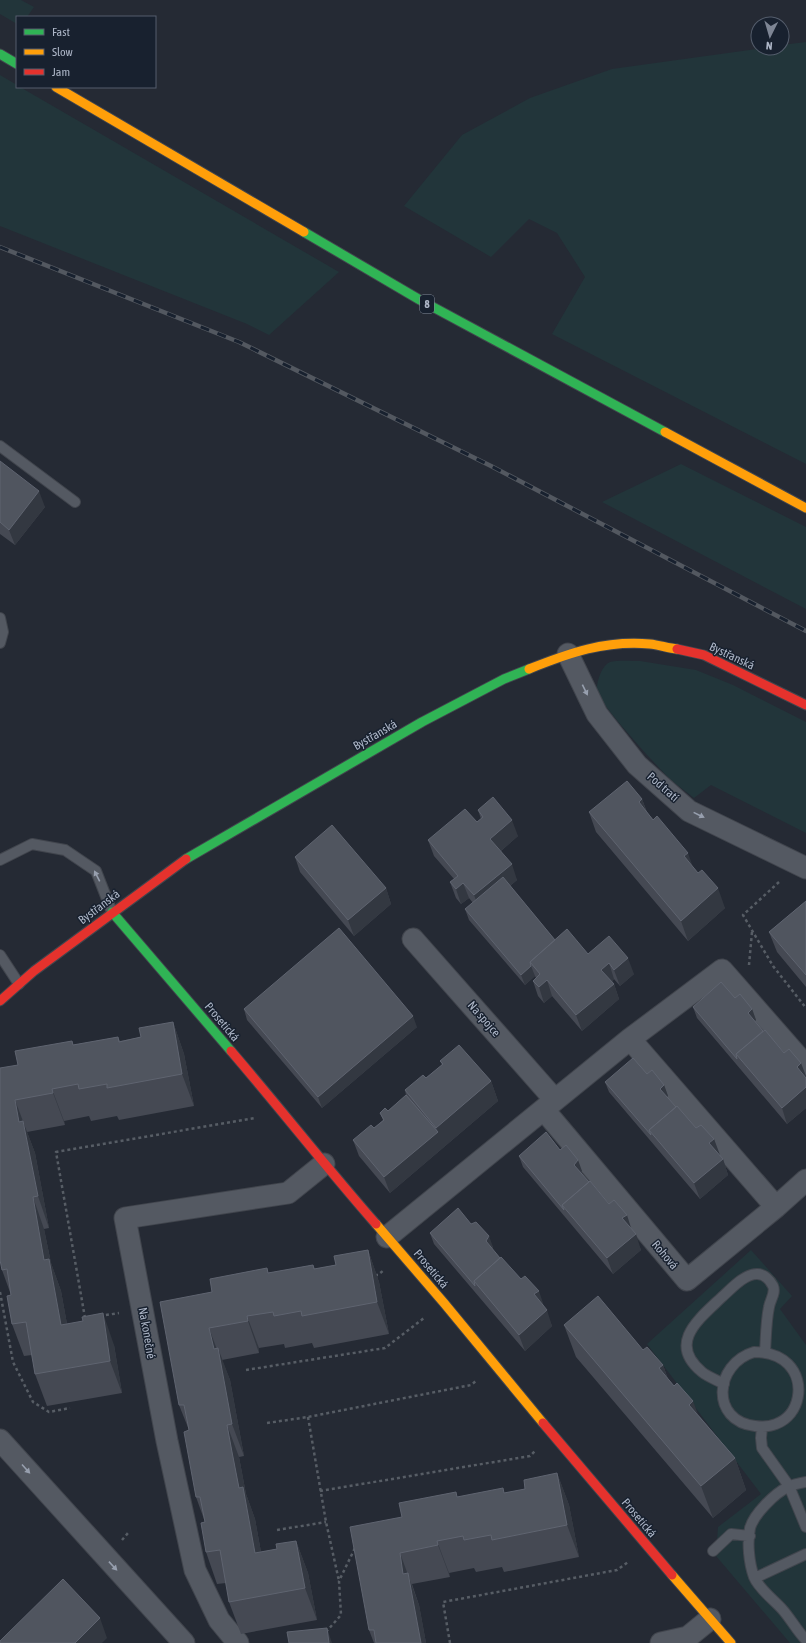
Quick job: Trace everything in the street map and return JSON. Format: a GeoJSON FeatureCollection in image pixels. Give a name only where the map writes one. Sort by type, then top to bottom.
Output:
{"type":"FeatureCollection","features":[{"type":"Feature","properties":{"kind":"street"},"geometry":{"type":"LineString","coordinates":[[0,54],[16,63]]}},
{"type":"Feature","properties":{"kind":"street","name":"8"},"geometry":{"type":"LineString","coordinates":[[58,88],[420,300],[806,508]]}},
{"type":"Feature","properties":{"kind":"street","name":"Bystřanská"},"geometry":{"type":"LineString","coordinates":[[0,1001],[34,971],[176,864],[422,722],[504,679],[568,654],[602,645],[629,643],[659,646],[704,655],[806,705]]}},
{"type":"Feature","properties":{"kind":"street","name":"Pod tratí"},"geometry":{"type":"LineString","coordinates":[[568,654],[597,714],[637,765],[689,811],[806,868]]}},
{"type":"Feature","properties":{"kind":"street","name":"Prosetická"},"geometry":{"type":"LineString","coordinates":[[112,912],[279,1107],[324,1164],[444,1303],[494,1366],[648,1548],[710,1620],[732,1643]]}},
{"type":"Feature","properties":{"kind":"street","name":"Na spojce"},"geometry":{"type":"LineString","coordinates":[[413,939],[549,1105]]}},
{"type":"Feature","properties":{"kind":"street"},"geometry":{"type":"LineString","coordinates":[[387,1237],[630,1040],[722,970],[806,1066]]}},
{"type":"Feature","properties":{"kind":"street"},"geometry":{"type":"LineString","coordinates":[[630,1040],[776,1207]]}},
{"type":"Feature","properties":{"kind":"street","name":"Rohová"},"geometry":{"type":"LineString","coordinates":[[549,1105],[687,1280],[776,1207],[806,1180]]}},
{"type":"Feature","properties":{"kind":"street","name":"Na konečné"},"geometry":{"type":"LineString","coordinates":[[238,1643],[219,1620],[195,1570],[167,1441],[125,1218],[288,1193],[324,1164]]}},
{"type":"Feature","properties":{"kind":"street"},"geometry":{"type":"LineString","coordinates":[[0,1440],[184,1643]]}},
{"type":"Feature","properties":{"kind":"street"},"geometry":{"type":"LineString","coordinates":[[661,1643],[688,1637],[710,1620]]}},
{"type":"Feature","properties":{"kind":"lane"},"geometry":{"type":"LineString","coordinates":[[0,446],[75,502]]}},
{"type":"Feature","properties":{"kind":"lane"},"geometry":{"type":"LineString","coordinates":[[0,618],[3,632],[0,643]]}},
{"type":"Feature","properties":{"kind":"lane"},"geometry":{"type":"LineString","coordinates":[[0,860],[32,844],[66,850],[96,871],[112,912]]}},
{"type":"Feature","properties":{"kind":"lane"},"geometry":{"type":"LineString","coordinates":[[0,955],[19,984]]}},
{"type":"Feature","properties":{"kind":"lane"},"geometry":{"type":"LineString","coordinates":[[724,1384],[702,1373],[687,1352],[686,1341],[690,1330],[699,1318],[737,1284],[749,1276],[757,1274],[764,1276],[774,1287],[773,1296],[769,1306],[765,1352]]}},
{"type":"Feature","properties":{"kind":"lane"},"geometry":{"type":"LineString","coordinates":[[765,1352],[776,1356],[787,1363],[795,1373],[802,1405],[785,1420],[775,1425],[762,1427],[748,1425],[735,1419],[727,1411],[722,1395],[727,1371],[735,1362],[746,1355],[765,1352]]}},
{"type":"Feature","properties":{"kind":"lane"},"geometry":{"type":"LineString","coordinates":[[762,1427],[762,1448],[789,1486],[806,1527]]}},
{"type":"Feature","properties":{"kind":"lane"},"geometry":{"type":"LineString","coordinates":[[806,1482],[789,1486],[772,1497],[762,1509],[750,1528],[749,1555],[755,1578],[806,1640]]}},
{"type":"Feature","properties":{"kind":"lane"},"geometry":{"type":"LineString","coordinates":[[713,1552],[731,1534],[750,1536]]}},
{"type":"Feature","properties":{"kind":"lane"},"geometry":{"type":"LineString","coordinates":[[755,1578],[806,1554]]}},
{"type":"Feature","properties":{"kind":"lane"},"geometry":{"type":"LineString","coordinates":[[798,1632],[806,1625]]}},
{"type":"Feature","properties":{"kind":"path"},"geometry":{"type":"LineString","coordinates":[[784,877],[743,915],[773,966],[806,1008]]}},
{"type":"Feature","properties":{"kind":"path"},"geometry":{"type":"LineString","coordinates":[[0,1292],[14,1362],[33,1402],[49,1412],[70,1408]]}},
{"type":"Feature","properties":{"kind":"path"},"geometry":{"type":"LineString","coordinates":[[246,1370],[385,1348],[444,1303]]}},
{"type":"Feature","properties":{"kind":"path"},"geometry":{"type":"LineString","coordinates":[[267,1423],[308,1417],[471,1385],[494,1366]]}},
{"type":"Feature","properties":{"kind":"path"},"geometry":{"type":"LineString","coordinates":[[308,1417],[320,1491],[339,1581],[341,1615],[323,1634]]}},
{"type":"Feature","properties":{"kind":"path"},"geometry":{"type":"LineString","coordinates":[[320,1491],[530,1456],[552,1434]]}},
{"type":"Feature","properties":{"kind":"path"},"geometry":{"type":"LineString","coordinates":[[277,1530],[326,1522]]}},
{"type":"Feature","properties":{"kind":"path"},"geometry":{"type":"LineString","coordinates":[[339,1581],[357,1545]]}},
{"type":"Feature","properties":{"kind":"path"},"geometry":{"type":"LineString","coordinates":[[450,1643],[443,1602],[617,1570],[648,1548]]}},
{"type":"Feature","properties":{"kind":"green space"},"geometry":{"type":"Polygon","coordinates":[[[0,0],[21,0],[34,7],[28,16],[16,16],[16,23],[0,14],[0,0]]]}},
{"type":"Feature","properties":{"kind":"green space"},"geometry":{"type":"Polygon","coordinates":[[[806,42],[806,464],[552,334],[585,277],[557,233],[529,219],[491,257],[404,206],[462,135],[530,98],[612,69],[750,50],[750,56],[790,56],[790,44],[806,42]]]}},
{"type":"Feature","properties":{"kind":"green space"},"geometry":{"type":"Polygon","coordinates":[[[0,75],[16,84],[16,88],[22,88],[339,272],[269,335],[247,324],[0,226],[0,75]]]}},
{"type":"Feature","properties":{"kind":"green space"},"geometry":{"type":"Polygon","coordinates":[[[681,464],[806,527],[806,609],[602,502],[681,464]]]}},
{"type":"Feature","properties":{"kind":"green space"},"geometry":{"type":"Polygon","coordinates":[[[616,661],[640,661],[696,670],[733,685],[806,722],[806,833],[711,785],[694,798],[666,775],[608,709],[600,699],[597,692],[597,684],[600,675],[607,664],[616,661]]]}},
{"type":"Feature","properties":{"kind":"green space"},"geometry":{"type":"Polygon","coordinates":[[[751,1250],[792,1296],[780,1309],[806,1345],[806,1643],[790,1643],[716,1556],[718,1527],[761,1494],[647,1344],[751,1250]]]}},
{"type":"Feature","properties":{"kind":"building"},"geometry":{"type":"Polygon","coordinates":[[[0,461],[39,491],[9,530],[0,522],[0,461]]]}},
{"type":"Feature","properties":{"kind":"building"},"geometry":{"type":"Polygon","coordinates":[[[627,781],[642,799],[639,802],[653,820],[657,816],[688,853],[684,856],[698,873],[702,870],[718,888],[681,921],[589,812],[627,781]]]}},
{"type":"Feature","properties":{"kind":"building"},"geometry":{"type":"Polygon","coordinates":[[[493,797],[512,820],[490,839],[512,864],[474,895],[463,883],[456,889],[450,882],[458,876],[428,840],[465,809],[477,822],[483,817],[478,810],[493,797]]]}},
{"type":"Feature","properties":{"kind":"building"},"geometry":{"type":"Polygon","coordinates":[[[332,825],[386,888],[348,920],[295,857],[332,825]]]}},
{"type":"Feature","properties":{"kind":"building"},"geometry":{"type":"Polygon","coordinates":[[[503,877],[555,940],[530,962],[531,966],[521,975],[465,909],[503,877]]]}},
{"type":"Feature","properties":{"kind":"building"},"geometry":{"type":"Polygon","coordinates":[[[806,901],[806,975],[769,932],[806,901]]]}},
{"type":"Feature","properties":{"kind":"building"},"geometry":{"type":"Polygon","coordinates":[[[339,928],[413,1016],[318,1097],[244,1009],[339,928]]]}},
{"type":"Feature","properties":{"kind":"building"},"geometry":{"type":"Polygon","coordinates":[[[567,929],[588,954],[609,936],[628,958],[614,970],[609,963],[601,970],[614,984],[576,1015],[547,980],[539,987],[533,981],[540,974],[530,962],[567,929]]]}},
{"type":"Feature","properties":{"kind":"building"},"geometry":{"type":"Polygon","coordinates":[[[721,982],[735,998],[740,994],[752,1009],[748,1013],[763,1031],[736,1054],[737,1059],[693,1007],[721,982]]]}},
{"type":"Feature","properties":{"kind":"building"},"geometry":{"type":"Polygon","coordinates":[[[173,1022],[182,1074],[107,1088],[107,1084],[79,1089],[78,1084],[52,1089],[53,1093],[15,1100],[19,1122],[23,1121],[38,1196],[33,1197],[44,1260],[49,1259],[61,1325],[83,1321],[82,1317],[103,1313],[110,1361],[35,1374],[26,1322],[12,1324],[7,1296],[11,1295],[7,1269],[2,1270],[0,1260],[0,1068],[18,1065],[15,1051],[72,1041],[73,1045],[118,1037],[119,1042],[141,1037],[139,1028],[173,1022]]]}},
{"type":"Feature","properties":{"kind":"building"},"geometry":{"type":"Polygon","coordinates":[[[765,1030],[784,1053],[789,1049],[801,1063],[797,1067],[806,1078],[806,1087],[782,1108],[736,1054],[765,1030]]]}},
{"type":"Feature","properties":{"kind":"building"},"geometry":{"type":"Polygon","coordinates":[[[459,1045],[491,1081],[436,1128],[405,1090],[423,1075],[426,1078],[443,1064],[440,1061],[459,1045]]]}},
{"type":"Feature","properties":{"kind":"building"},"geometry":{"type":"Polygon","coordinates":[[[633,1058],[647,1074],[652,1070],[664,1085],[660,1089],[676,1107],[649,1130],[651,1135],[605,1082],[633,1058]]]}},
{"type":"Feature","properties":{"kind":"building"},"geometry":{"type":"Polygon","coordinates":[[[406,1095],[438,1132],[384,1177],[353,1140],[371,1125],[374,1128],[384,1120],[380,1113],[385,1108],[388,1111],[406,1095]]]}},
{"type":"Feature","properties":{"kind":"building"},"geometry":{"type":"Polygon","coordinates":[[[677,1106],[696,1128],[701,1125],[714,1139],[709,1143],[723,1159],[694,1183],[649,1130],[677,1106]]]}},
{"type":"Feature","properties":{"kind":"building"},"geometry":{"type":"Polygon","coordinates":[[[546,1132],[560,1150],[566,1145],[578,1160],[574,1165],[589,1182],[562,1205],[564,1210],[519,1156],[546,1132]]]}},
{"type":"Feature","properties":{"kind":"building"},"geometry":{"type":"Polygon","coordinates":[[[590,1181],[609,1204],[614,1200],[627,1215],[622,1218],[636,1234],[607,1258],[562,1205],[590,1181]]]}},
{"type":"Feature","properties":{"kind":"building"},"geometry":{"type":"Polygon","coordinates":[[[458,1208],[471,1224],[476,1222],[489,1236],[486,1241],[500,1258],[474,1281],[475,1286],[430,1233],[458,1208]]]}},
{"type":"Feature","properties":{"kind":"building"},"geometry":{"type":"Polygon","coordinates":[[[368,1250],[377,1302],[302,1316],[301,1311],[274,1316],[273,1312],[247,1316],[248,1321],[209,1328],[214,1349],[218,1348],[232,1424],[227,1425],[239,1488],[243,1487],[255,1553],[277,1549],[276,1544],[296,1541],[305,1588],[229,1602],[220,1550],[206,1552],[201,1523],[205,1522],[200,1497],[196,1497],[184,1432],[189,1430],[184,1405],[179,1405],[160,1302],[212,1292],[210,1279],[267,1268],[268,1273],[313,1265],[314,1269],[336,1265],[334,1256],[368,1250]]]}},
{"type":"Feature","properties":{"kind":"building"},"geometry":{"type":"Polygon","coordinates":[[[501,1257],[521,1279],[525,1276],[539,1291],[534,1294],[547,1310],[519,1335],[474,1281],[501,1257]]]}},
{"type":"Feature","properties":{"kind":"building"},"geometry":{"type":"Polygon","coordinates":[[[598,1296],[643,1350],[647,1347],[663,1365],[659,1368],[674,1386],[677,1383],[693,1401],[689,1405],[735,1458],[701,1486],[564,1325],[598,1296]]]}},
{"type":"Feature","properties":{"kind":"building"},"geometry":{"type":"Polygon","coordinates":[[[557,1473],[567,1525],[492,1540],[491,1535],[464,1540],[463,1536],[437,1541],[438,1545],[400,1553],[403,1574],[408,1573],[421,1643],[376,1643],[374,1630],[369,1630],[350,1527],[402,1517],[399,1503],[456,1492],[457,1497],[503,1488],[504,1493],[525,1489],[524,1480],[557,1473]]]}},
{"type":"Feature","properties":{"kind":"building"},"geometry":{"type":"Polygon","coordinates":[[[63,1579],[100,1618],[75,1643],[0,1643],[0,1641],[63,1579]]]}},
{"type":"Feature","properties":{"kind":"building"},"geometry":{"type":"Polygon","coordinates":[[[327,1628],[329,1643],[289,1643],[287,1632],[327,1628]]]}},
{"type":"Feature","properties":{"kind":"railway"},"geometry":{"type":"LineString","coordinates":[[0,247],[239,342],[491,466],[806,631]]}},
{"type":"Feature","properties":{"kind":"traffic: fast"},"geometry":{"type":"LineString","coordinates":[[0,54],[16,63]]}},
{"type":"Feature","properties":{"kind":"traffic: fast"},"geometry":{"type":"LineString","coordinates":[[304,232],[420,300],[665,432]]}},
{"type":"Feature","properties":{"kind":"traffic: fast"},"geometry":{"type":"LineString","coordinates":[[186,859],[422,722],[504,679],[529,669]]}},
{"type":"Feature","properties":{"kind":"traffic: fast"},"geometry":{"type":"LineString","coordinates":[[112,912],[231,1051]]}},
{"type":"Feature","properties":{"kind":"traffic: slow"},"geometry":{"type":"LineString","coordinates":[[58,88],[304,232]]}},
{"type":"Feature","properties":{"kind":"traffic: slow"},"geometry":{"type":"LineString","coordinates":[[665,432],[806,508]]}},
{"type":"Feature","properties":{"kind":"traffic: slow"},"geometry":{"type":"LineString","coordinates":[[529,669],[573,653],[602,646],[634,643],[650,644],[677,649]]}},
{"type":"Feature","properties":{"kind":"traffic: slow"},"geometry":{"type":"LineString","coordinates":[[376,1224],[444,1303],[543,1423]]}},
{"type":"Feature","properties":{"kind":"traffic: slow"},"geometry":{"type":"LineString","coordinates":[[672,1575],[731,1643]]}},
{"type":"Feature","properties":{"kind":"traffic: jam"},"geometry":{"type":"LineString","coordinates":[[677,649],[704,655],[806,705]]}},
{"type":"Feature","properties":{"kind":"traffic: jam"},"geometry":{"type":"LineString","coordinates":[[0,1001],[34,971],[186,859]]}},
{"type":"Feature","properties":{"kind":"traffic: jam"},"geometry":{"type":"LineString","coordinates":[[231,1051],[376,1224]]}},
{"type":"Feature","properties":{"kind":"traffic: jam"},"geometry":{"type":"LineString","coordinates":[[543,1423],[672,1575]]}}]}
